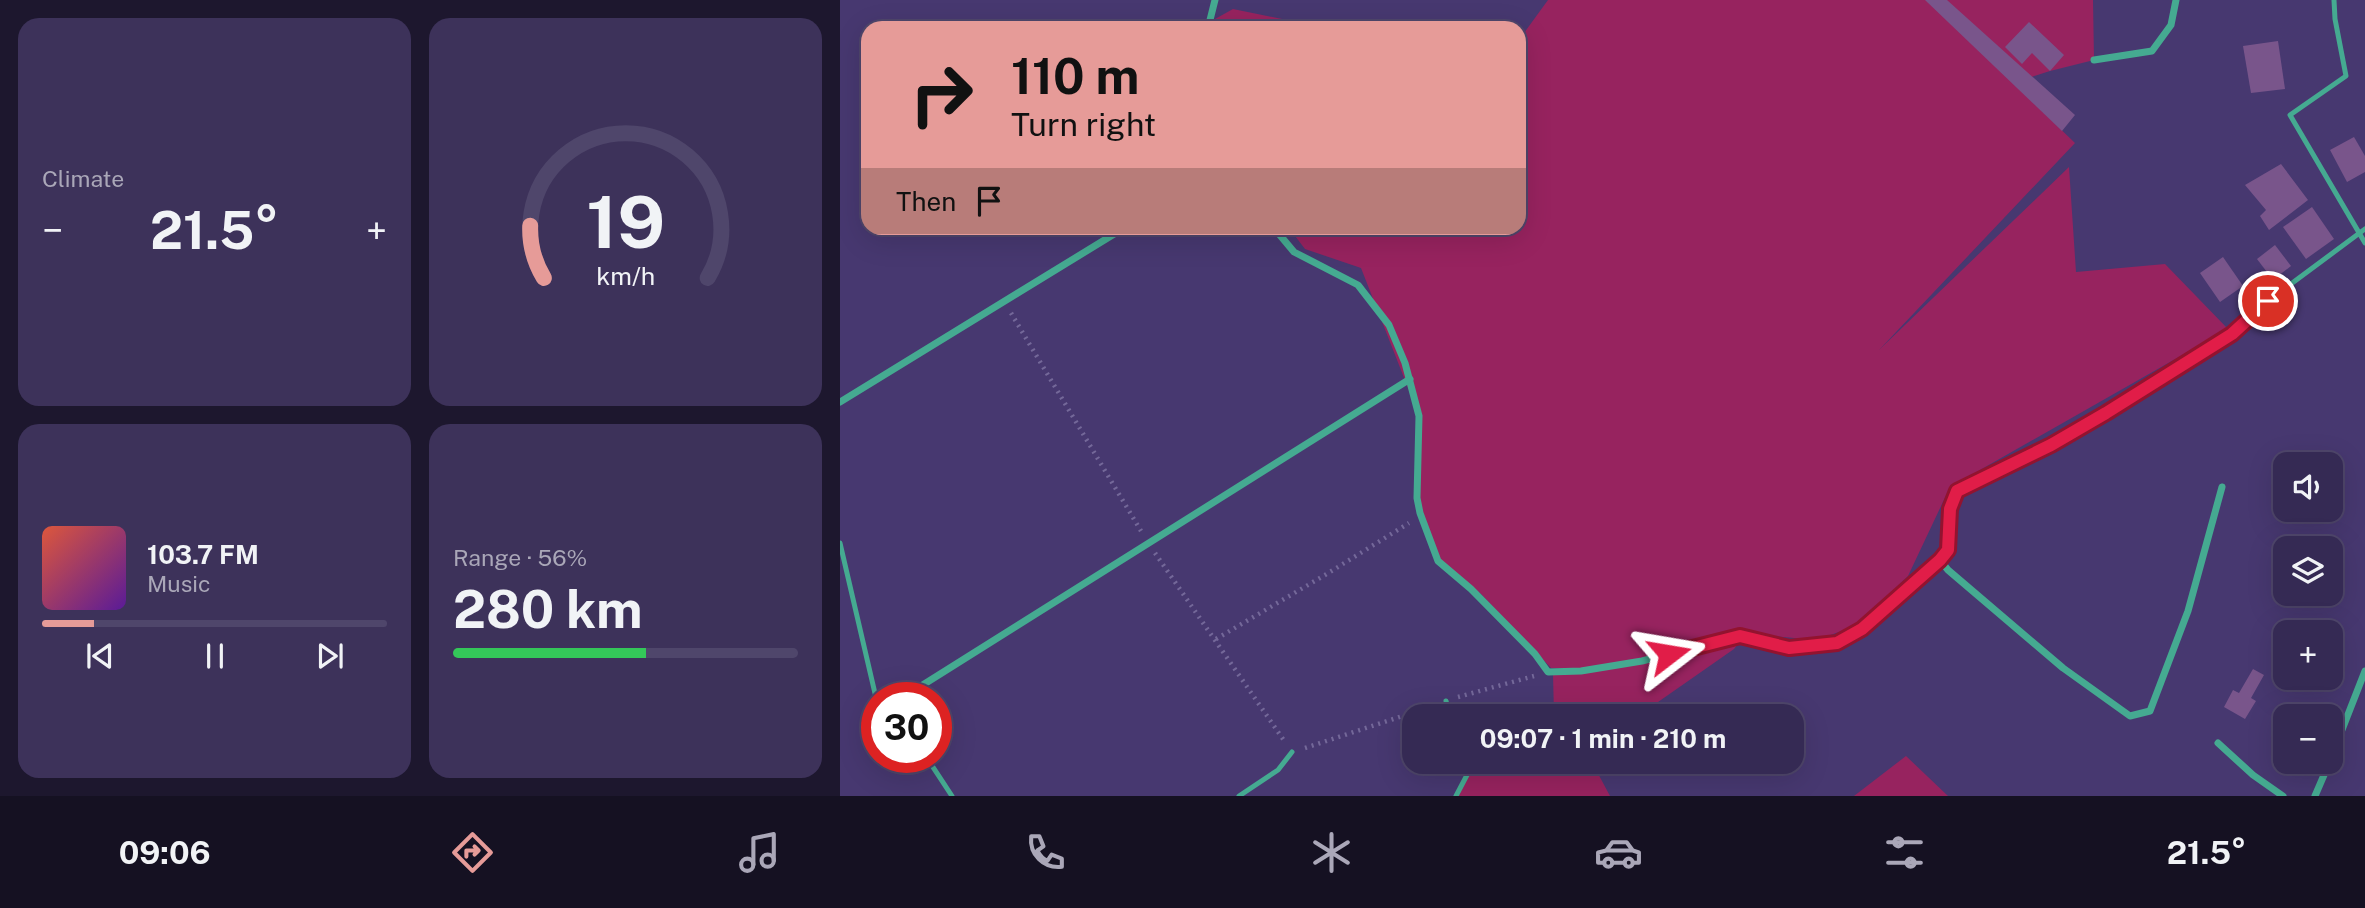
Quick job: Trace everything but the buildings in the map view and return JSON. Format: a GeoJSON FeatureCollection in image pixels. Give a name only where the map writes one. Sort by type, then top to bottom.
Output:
{"type":"FeatureCollection","features":[{"type":"Feature","properties":{"kind":"street"},"geometry":{"type":"LineString","coordinates":[[1210,21],[1215,0]]}},
{"type":"Feature","properties":{"kind":"street"},"geometry":{"type":"LineString","coordinates":[[2094,61],[2152,51],[2171,25],[2176,0]]}},
{"type":"Feature","properties":{"kind":"street"},"geometry":{"type":"LineString","coordinates":[[840,402],[1113,235]]}},
{"type":"Feature","properties":{"kind":"street"},"geometry":{"type":"LineString","coordinates":[[1280,235],[1294,253],[1358,285],[1389,325],[1410,379],[1419,416],[1417,498],[1438,561],[1471,589],[1535,654],[1548,672],[1581,671],[1642,661],[1740,636],[1789,648],[1837,643],[1862,629],[1940,560],[1948,570],[2063,668],[2130,716],[2150,711],[2188,611],[2222,487]]}},
{"type":"Feature","properties":{"kind":"street"},"geometry":{"type":"LineString","coordinates":[[928,682],[1410,379]]}},
{"type":"Feature","properties":{"kind":"street"},"geometry":{"type":"LineString","coordinates":[[2343,727],[2365,671]]}},
{"type":"Feature","properties":{"kind":"street"},"geometry":{"type":"LineString","coordinates":[[2218,743],[2253,775],[2283,796]]}},
{"type":"Feature","properties":{"kind":"street"},"geometry":{"type":"LineString","coordinates":[[2315,796],[2324,774]]}},
{"type":"Feature","properties":{"kind":"lane"},"geometry":{"type":"LineString","coordinates":[[2334,0],[2346,76],[2290,115],[2365,243]]}},
{"type":"Feature","properties":{"kind":"lane"},"geometry":{"type":"LineString","coordinates":[[1940,560],[1948,550],[1950,509],[1957,491],[2051,445],[2232,334],[2268,301],[2365,229]]}},
{"type":"Feature","properties":{"kind":"lane"},"geometry":{"type":"LineString","coordinates":[[840,543],[872,682]]}},
{"type":"Feature","properties":{"kind":"lane"},"geometry":{"type":"LineString","coordinates":[[1239,796],[1278,770],[1292,752]]}},
{"type":"Feature","properties":{"kind":"lane"},"geometry":{"type":"LineString","coordinates":[[936,773],[951,796]]}},
{"type":"Feature","properties":{"kind":"lane"},"geometry":{"type":"LineString","coordinates":[[1456,796],[1467,774]]}},
{"type":"Feature","properties":{"kind":"path"},"geometry":{"type":"LineString","coordinates":[[1004,302],[1148,544],[1292,752],[1446,701],[1548,672]]}},
{"type":"Feature","properties":{"kind":"path"},"geometry":{"type":"LineString","coordinates":[[1216,639],[1403,528],[1420,513]]}},
{"type":"Feature","properties":{"kind":"shaded area"},"geometry":{"type":"Polygon","coordinates":[[[1548,0],[2093,0],[2094,60],[2013,83],[2075,143],[1879,350],[2069,167],[2076,272],[2165,264],[2228,329],[1950,487],[1908,576],[1856,626],[1816,640],[1739,633],[1684,642],[1742,639],[1734,649],[1655,704],[1554,704],[1553,674],[1582,669],[1551,668],[1481,594],[1442,564],[1417,498],[1419,416],[1361,268],[1305,249],[1294,235],[1526,235],[1526,30],[1548,0]]]}},
{"type":"Feature","properties":{"kind":"shaded area"},"geometry":{"type":"Polygon","coordinates":[[[1233,9],[1292,21],[1215,21],[1233,9]]]}},
{"type":"Feature","properties":{"kind":"shaded area"},"geometry":{"type":"Polygon","coordinates":[[[1906,756],[1948,796],[1854,796],[1906,756]]]}},
{"type":"Feature","properties":{"kind":"shaded area"},"geometry":{"type":"Polygon","coordinates":[[[1466,774],[1598,774],[1610,796],[1455,796],[1466,774]]]}},
{"type":"Feature","properties":{"kind":"route"},"geometry":{"type":"LineString","coordinates":[[1669,654],[1740,636],[1789,648],[1825,645],[1837,643],[1862,629],[1948,550],[1950,509],[1957,491],[2051,445],[2106,413],[2232,334],[2268,301]]}}]}
